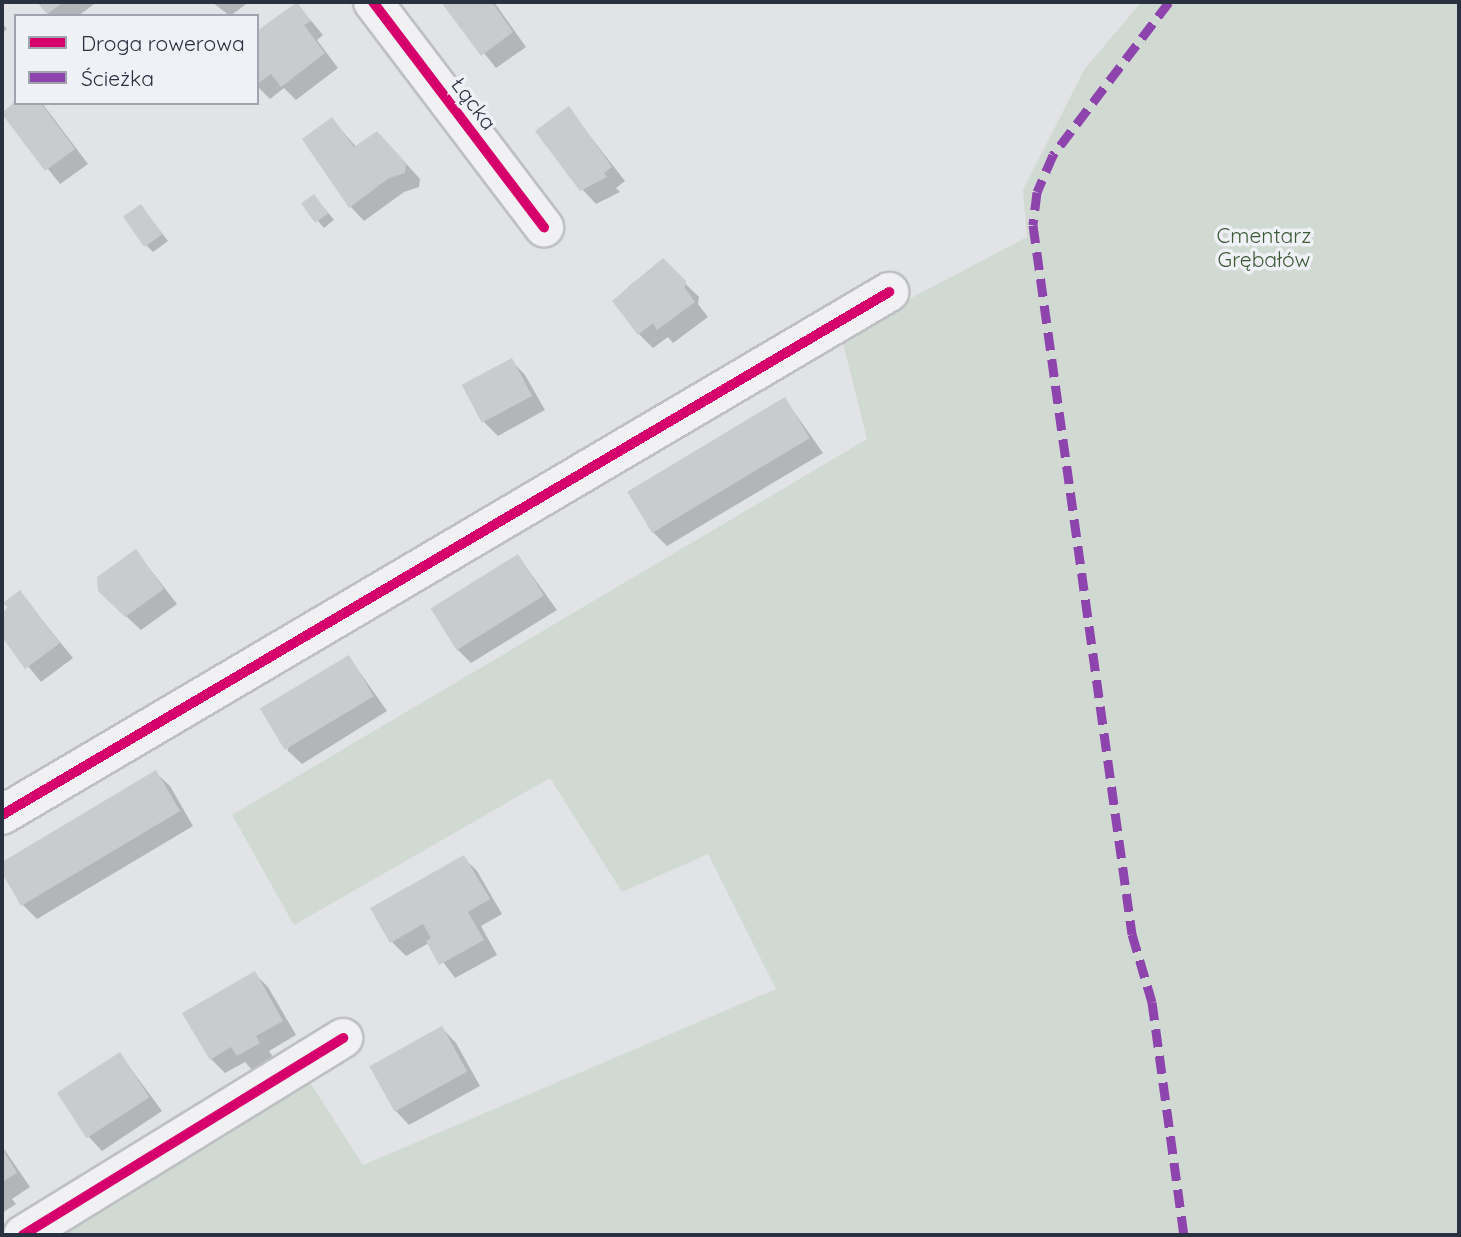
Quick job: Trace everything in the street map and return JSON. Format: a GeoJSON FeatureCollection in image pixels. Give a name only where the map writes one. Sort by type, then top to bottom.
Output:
{"type":"FeatureCollection","features":[{"type":"Feature","properties":{"kind":"street","name":"Łącka"},"geometry":{"type":"LineString","coordinates":[[373,2],[544,227]]}},
{"type":"Feature","properties":{"kind":"street"},"geometry":{"type":"LineString","coordinates":[[2,816],[783,351],[889,292]]}},
{"type":"Feature","properties":{"kind":"street"},"geometry":{"type":"LineString","coordinates":[[23,1235],[344,1038]]}},
{"type":"Feature","properties":{"kind":"green space","name":"Cmentarz Grębałów"},"geometry":{"type":"Polygon","coordinates":[[[1141,2],[1459,2],[1459,1235],[39,1235],[304,1073],[363,1165],[776,989],[708,854],[622,892],[550,778],[294,925],[232,815],[867,439],[841,335],[1027,237],[1023,190],[1084,70],[1141,2]]]}},
{"type":"Feature","properties":{"kind":"building"},"geometry":{"type":"Polygon","coordinates":[[[37,2],[64,2],[47,14],[37,2]]]}},
{"type":"Feature","properties":{"kind":"building"},"geometry":{"type":"Polygon","coordinates":[[[297,2],[311,21],[304,25],[325,53],[281,87],[271,74],[259,83],[259,30],[297,2]]]}},
{"type":"Feature","properties":{"kind":"building"},"geometry":{"type":"Polygon","coordinates":[[[441,2],[492,2],[513,32],[481,56],[441,2]]]}},
{"type":"Feature","properties":{"kind":"building"},"geometry":{"type":"Polygon","coordinates":[[[14,102],[14,105],[42,105],[75,149],[45,171],[2,114],[14,102]]]}},
{"type":"Feature","properties":{"kind":"building"},"geometry":{"type":"Polygon","coordinates":[[[569,106],[612,167],[604,173],[607,177],[580,191],[535,131],[569,106]]]}},
{"type":"Feature","properties":{"kind":"building"},"geometry":{"type":"Polygon","coordinates":[[[332,117],[354,147],[377,131],[406,163],[405,173],[389,178],[349,208],[302,139],[332,117]]]}},
{"type":"Feature","properties":{"kind":"building"},"geometry":{"type":"Polygon","coordinates":[[[314,194],[328,213],[315,223],[301,203],[314,194]]]}},
{"type":"Feature","properties":{"kind":"building"},"geometry":{"type":"Polygon","coordinates":[[[141,204],[162,234],[144,247],[123,217],[141,204]]]}},
{"type":"Feature","properties":{"kind":"building"},"geometry":{"type":"Polygon","coordinates":[[[663,258],[686,281],[685,288],[695,302],[657,330],[653,323],[638,335],[612,301],[663,258]]]}},
{"type":"Feature","properties":{"kind":"building"},"geometry":{"type":"Polygon","coordinates":[[[512,358],[532,396],[482,423],[462,385],[512,358]]]}},
{"type":"Feature","properties":{"kind":"building"},"geometry":{"type":"Polygon","coordinates":[[[785,397],[810,438],[652,533],[627,492],[785,397]]]}},
{"type":"Feature","properties":{"kind":"building"},"geometry":{"type":"Polygon","coordinates":[[[136,549],[164,589],[125,617],[98,591],[97,577],[136,549]]]}},
{"type":"Feature","properties":{"kind":"building"},"geometry":{"type":"Polygon","coordinates":[[[518,554],[544,596],[457,650],[431,609],[518,554]]]}},
{"type":"Feature","properties":{"kind":"building"},"geometry":{"type":"Polygon","coordinates":[[[20,590],[60,643],[25,669],[2,637],[2,613],[8,608],[3,603],[20,590]]]}},
{"type":"Feature","properties":{"kind":"building"},"geometry":{"type":"Polygon","coordinates":[[[349,655],[374,696],[285,750],[260,709],[349,655]]]}},
{"type":"Feature","properties":{"kind":"building"},"geometry":{"type":"Polygon","coordinates":[[[156,770],[180,811],[21,906],[2,873],[2,862],[156,770]]]}},
{"type":"Feature","properties":{"kind":"building"},"geometry":{"type":"Polygon","coordinates":[[[464,855],[490,899],[468,912],[484,940],[439,965],[426,941],[431,938],[423,924],[390,943],[370,908],[464,855]]]}},
{"type":"Feature","properties":{"kind":"building"},"geometry":{"type":"Polygon","coordinates":[[[255,971],[283,1021],[256,1036],[260,1043],[237,1056],[231,1047],[210,1060],[182,1013],[255,971]]]}},
{"type":"Feature","properties":{"kind":"building"},"geometry":{"type":"Polygon","coordinates":[[[442,1026],[467,1071],[395,1112],[369,1066],[442,1026]]]}},
{"type":"Feature","properties":{"kind":"building"},"geometry":{"type":"Polygon","coordinates":[[[120,1052],[149,1097],[87,1138],[57,1093],[120,1052]]]}},
{"type":"Feature","properties":{"kind":"building"},"geometry":{"type":"Polygon","coordinates":[[[2,1148],[17,1173],[2,1182],[2,1148]]]}},
{"type":"Feature","properties":{"kind":"marked path"},"geometry":{"type":"LineString","coordinates":[[1169,2],[1053,155],[1037,192],[1033,225],[1132,934],[1152,1002],[1184,1235]]}},
{"type":"Feature","properties":{"kind":"cycle path"},"geometry":{"type":"LineString","coordinates":[[373,2],[544,227]]}},
{"type":"Feature","properties":{"kind":"cycle path"},"geometry":{"type":"LineString","coordinates":[[2,815],[889,292]]}},
{"type":"Feature","properties":{"kind":"cycle path"},"geometry":{"type":"LineString","coordinates":[[23,1235],[343,1038]]}}]}
